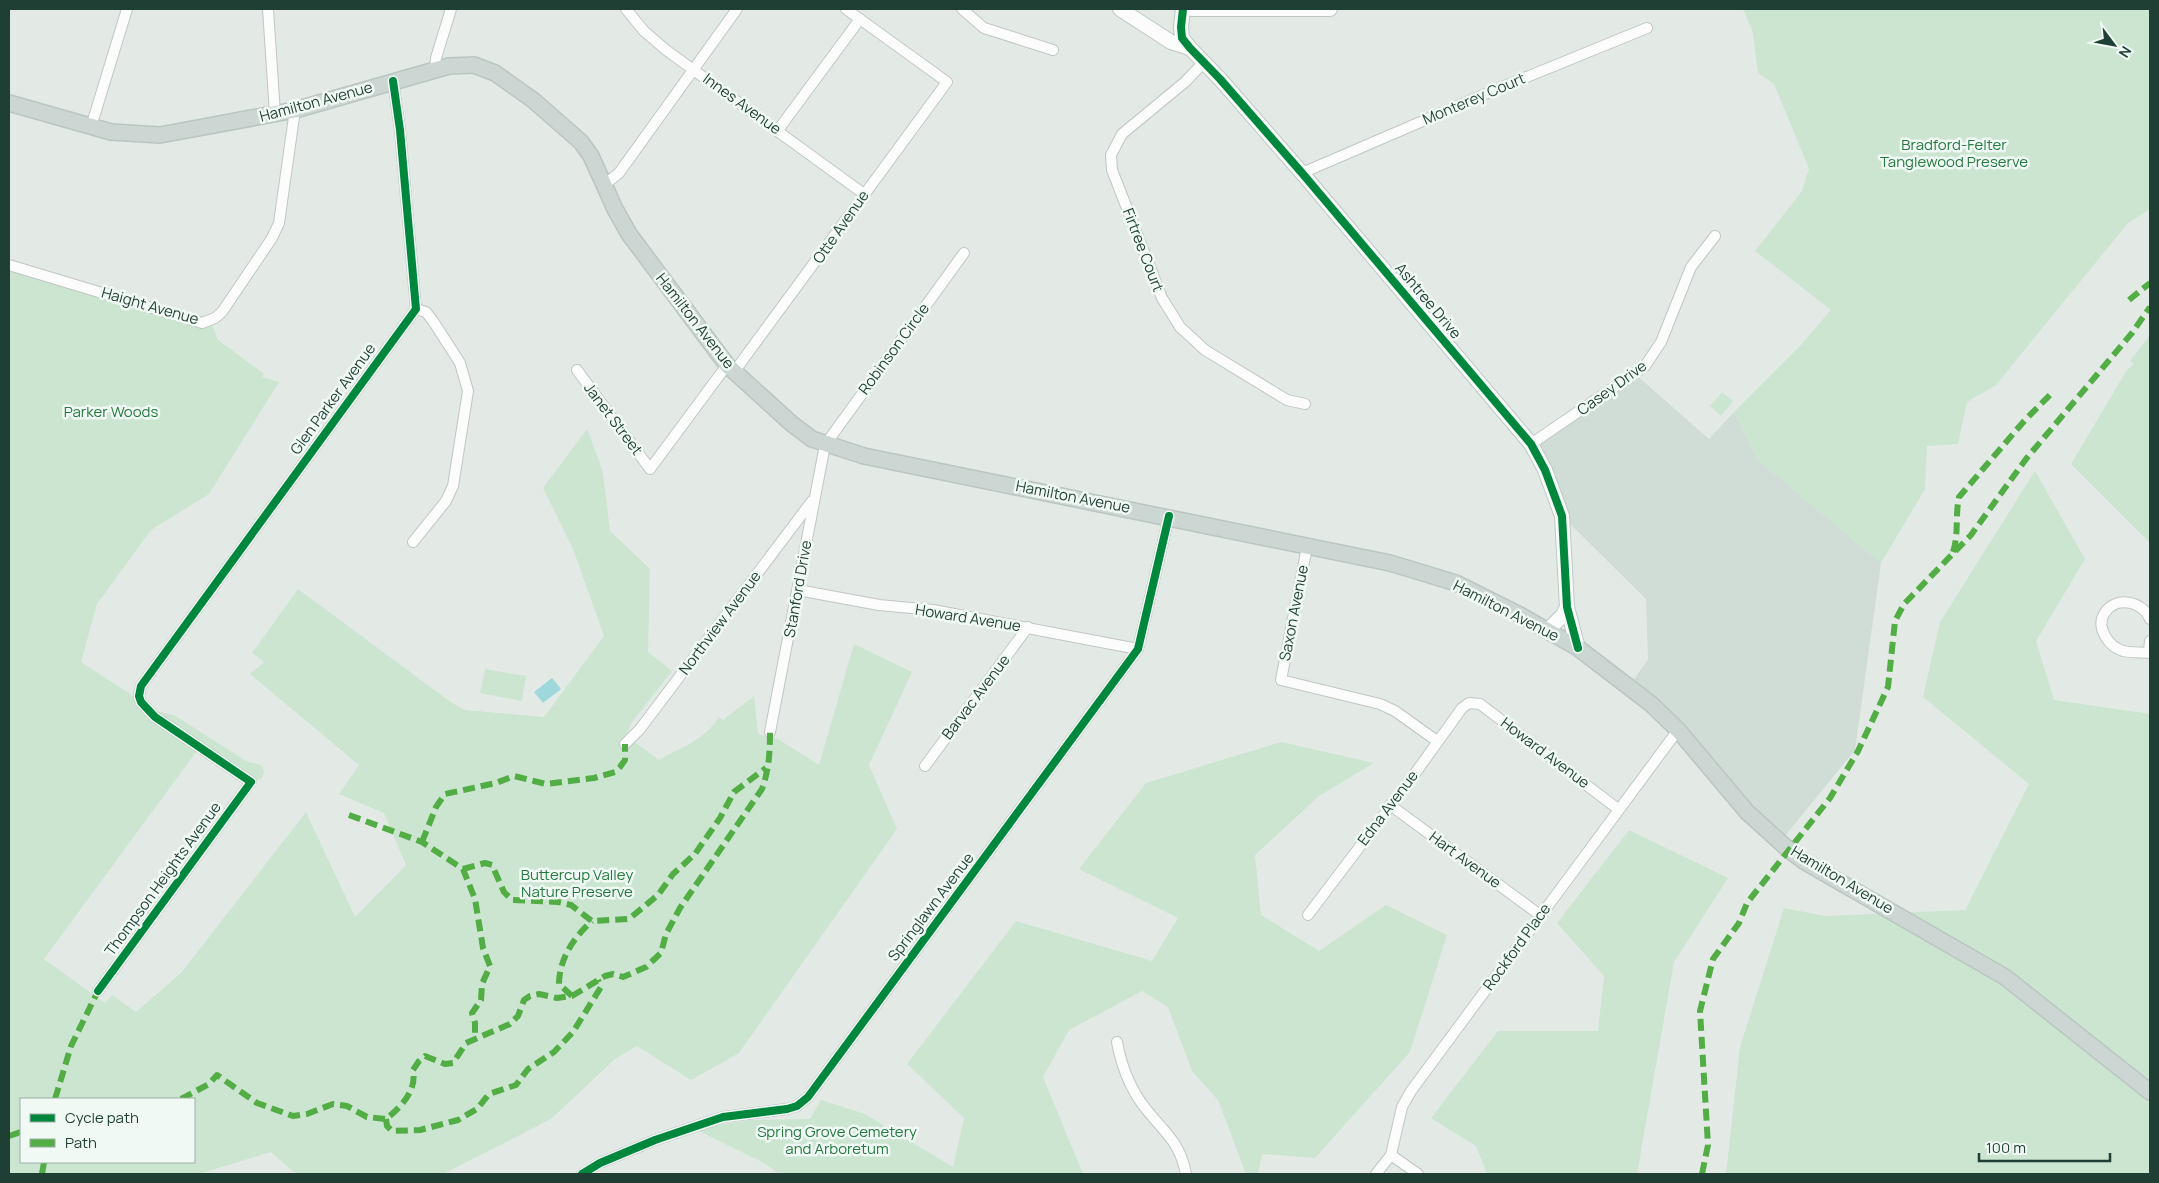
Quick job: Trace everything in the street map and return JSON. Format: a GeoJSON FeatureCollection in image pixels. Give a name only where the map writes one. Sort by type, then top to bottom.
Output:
{"type":"FeatureCollection","features":[{"type":"Feature","properties":{"kind":"main road","name":"Hamilton Avenue"},"geometry":{"type":"LineString","coordinates":[[9,103],[91,127],[128,135],[160,135],[295,110],[435,70],[474,65],[485,67],[510,82],[581,142],[592,156],[604,185],[629,234],[731,368],[792,424],[812,439],[825,445],[864,456],[1169,516],[1307,547],[1390,563],[1456,583],[1578,648],[1644,699],[1678,730],[1747,812],[1789,850],[1805,862],[2005,977],[2150,1092]]}},
{"type":"Feature","properties":{"kind":"street"},"geometry":{"type":"LineString","coordinates":[[91,127],[127,9]]}},
{"type":"Feature","properties":{"kind":"street"},"geometry":{"type":"LineString","coordinates":[[268,9],[275,114]]}},
{"type":"Feature","properties":{"kind":"street"},"geometry":{"type":"LineString","coordinates":[[435,70],[436,58],[451,9]]}},
{"type":"Feature","properties":{"kind":"street","name":"Innes Avenue"},"geometry":{"type":"LineString","coordinates":[[626,9],[644,31],[864,194]]}},
{"type":"Feature","properties":{"kind":"street"},"geometry":{"type":"LineString","coordinates":[[604,185],[619,173],[737,9]]}},
{"type":"Feature","properties":{"kind":"street"},"geometry":{"type":"LineString","coordinates":[[778,130],[860,19],[846,9]]}},
{"type":"Feature","properties":{"kind":"street"},"geometry":{"type":"LineString","coordinates":[[962,9],[984,28],[1053,50]]}},
{"type":"Feature","properties":{"kind":"street"},"geometry":{"type":"LineString","coordinates":[[1120,9],[1171,42],[1190,48]]}},
{"type":"Feature","properties":{"kind":"street","name":"Ashtree Drive"},"geometry":{"type":"LineString","coordinates":[[1183,9],[1180,27],[1182,38],[1302,173],[1530,444],[1545,470],[1562,516],[1567,607],[1578,648]]}},
{"type":"Feature","properties":{"kind":"street"},"geometry":{"type":"LineString","coordinates":[[1192,9],[1330,9]]}},
{"type":"Feature","properties":{"kind":"street","name":"Otte Avenue"},"geometry":{"type":"LineString","coordinates":[[650,469],[731,368],[947,82],[860,19]]}},
{"type":"Feature","properties":{"kind":"street","name":"Monterey Court"},"geometry":{"type":"LineString","coordinates":[[1302,173],[1490,92],[1647,28]]}},
{"type":"Feature","properties":{"kind":"street","name":"Firtree Court"},"geometry":{"type":"LineString","coordinates":[[1204,62],[1180,86],[1122,134],[1112,155],[1112,170],[1162,298],[1180,327],[1205,350],[1287,400],[1305,404]]}},
{"type":"Feature","properties":{"kind":"street"},"geometry":{"type":"LineString","coordinates":[[392,81],[400,130],[416,309],[426,312],[433,321],[464,372],[468,391],[453,486],[446,501],[413,542]]}},
{"type":"Feature","properties":{"kind":"street","name":"Haight Avenue"},"geometry":{"type":"LineString","coordinates":[[9,265],[202,323],[215,318],[222,312],[272,238],[279,223],[295,110]]}},
{"type":"Feature","properties":{"kind":"street","name":"Casey Drive"},"geometry":{"type":"LineString","coordinates":[[1530,444],[1645,366],[1657,349],[1691,267],[1715,236]]}},
{"type":"Feature","properties":{"kind":"street","name":"Robinson Circle"},"geometry":{"type":"LineString","coordinates":[[825,445],[964,253]]}},
{"type":"Feature","properties":{"kind":"street","name":"Glen Parker Avenue"},"geometry":{"type":"LineString","coordinates":[[251,782],[154,717],[141,702],[139,692],[144,682],[416,309]]}},
{"type":"Feature","properties":{"kind":"street","name":"Janet Street"},"geometry":{"type":"LineString","coordinates":[[577,370],[650,469]]}},
{"type":"Feature","properties":{"kind":"street","name":"Stanford Drive"},"geometry":{"type":"LineString","coordinates":[[770,732],[825,445]]}},
{"type":"Feature","properties":{"kind":"street","name":"Northview Avenue"},"geometry":{"type":"LineString","coordinates":[[625,744],[640,729],[813,500]]}},
{"type":"Feature","properties":{"kind":"street","name":"Springlawn Avenue"},"geometry":{"type":"LineString","coordinates":[[582,1174],[600,1162],[655,1140],[724,1117],[787,1109],[797,1106],[808,1097],[1138,649],[1169,516]]}},
{"type":"Feature","properties":{"kind":"street","name":"Saxon Avenue"},"geometry":{"type":"LineString","coordinates":[[1307,547],[1281,680],[1380,704],[1395,711],[1437,741]]}},
{"type":"Feature","properties":{"kind":"street","name":"Howard Avenue"},"geometry":{"type":"LineString","coordinates":[[798,590],[879,605],[933,610],[1138,649]]}},
{"type":"Feature","properties":{"kind":"street"},"geometry":{"type":"LineString","coordinates":[[2150,619],[2144,608],[2134,603],[2122,602],[2112,606],[2104,615],[2102,626],[2105,638],[2122,651],[2150,652],[2150,641]]}},
{"type":"Feature","properties":{"kind":"street"},"geometry":{"type":"LineString","coordinates":[[1547,631],[1563,615],[1567,607]]}},
{"type":"Feature","properties":{"kind":"street","name":"Barvac Avenue"},"geometry":{"type":"LineString","coordinates":[[925,766],[1028,627]]}},
{"type":"Feature","properties":{"kind":"street","name":"Howard Avenue"},"geometry":{"type":"LineString","coordinates":[[1469,703],[1480,704],[1618,809]]}},
{"type":"Feature","properties":{"kind":"street","name":"Edna Avenue"},"geometry":{"type":"LineString","coordinates":[[1308,915],[1462,708],[1469,703]]}},
{"type":"Feature","properties":{"kind":"street","name":"Rockford Place"},"geometry":{"type":"LineString","coordinates":[[1376,1174],[1391,1155],[1402,1107],[1411,1092],[1678,730]]}},
{"type":"Feature","properties":{"kind":"street","name":"Thompson Heights Avenue"},"geometry":{"type":"LineString","coordinates":[[98,992],[251,782]]}},
{"type":"Feature","properties":{"kind":"street","name":"Hart Avenue"},"geometry":{"type":"LineString","coordinates":[[1390,806],[1540,915]]}},
{"type":"Feature","properties":{"kind":"street"},"geometry":{"type":"LineString","coordinates":[[1117,1042],[1120,1060],[1136,1092],[1145,1108],[1169,1133],[1177,1146],[1186,1174]]}},
{"type":"Feature","properties":{"kind":"street"},"geometry":{"type":"LineString","coordinates":[[1391,1155],[1418,1174]]}},
{"type":"Feature","properties":{"kind":"shaded area"},"geometry":{"type":"Polygon","coordinates":[[[1635,374],[1709,439],[1734,412],[1758,460],[1881,563],[1855,750],[1780,842],[1629,687],[1648,659],[1646,599],[1562,516],[1531,444],[1635,374]]]}},
{"type":"Feature","properties":{"kind":"green space","name":"Bradford-Felter Tanglewood Preserve"},"geometry":{"type":"Polygon","coordinates":[[[1743,9],[2150,9],[2150,209],[2128,223],[1996,385],[1967,402],[1958,444],[1927,446],[1925,489],[1881,563],[1758,460],[1734,412],[1800,346],[1831,310],[1755,251],[1802,191],[1809,169],[1774,84],[1758,73],[1753,33],[1743,9]]]}},
{"type":"Feature","properties":{"kind":"green space"},"geometry":{"type":"Polygon","coordinates":[[[9,268],[210,320],[218,340],[264,374],[262,377],[279,382],[209,494],[151,530],[97,604],[81,662],[156,711],[174,715],[246,761],[261,765],[264,771],[262,778],[251,782],[199,748],[44,959],[105,1003],[112,995],[136,1012],[181,973],[306,812],[355,917],[406,865],[384,813],[339,794],[359,765],[250,674],[264,662],[252,653],[298,589],[452,703],[465,710],[544,717],[604,636],[573,549],[543,488],[587,429],[603,472],[610,531],[650,569],[648,652],[672,671],[630,725],[627,736],[659,760],[700,737],[714,725],[719,717],[723,720],[754,696],[758,734],[778,739],[819,765],[854,644],[912,672],[869,765],[897,829],[739,1053],[691,1080],[637,1046],[615,1059],[551,1119],[443,1174],[296,1174],[271,1152],[199,1174],[9,1174],[9,268]]]}},
{"type":"Feature","properties":{"kind":"green space"},"geometry":{"type":"Polygon","coordinates":[[[2150,335],[2150,543],[2071,464],[2127,370],[2134,364],[2130,361],[2150,335]]]}},
{"type":"Feature","properties":{"kind":"green space"},"geometry":{"type":"Polygon","coordinates":[[[1722,392],[1733,401],[1721,416],[1710,406],[1722,392]]]}},
{"type":"Feature","properties":{"kind":"green space"},"geometry":{"type":"Polygon","coordinates":[[[2035,471],[2085,559],[2036,641],[2054,700],[2150,714],[2150,1174],[1726,1174],[1740,1047],[1784,908],[1825,916],[1965,910],[2029,784],[1923,697],[1940,622],[2035,471]]]}},
{"type":"Feature","properties":{"kind":"green space"},"geometry":{"type":"Polygon","coordinates":[[[485,669],[526,676],[522,701],[480,693],[485,669]]]}},
{"type":"Feature","properties":{"kind":"green space","name":"Spring Grove Cemetery and Arboretum"},"geometry":{"type":"Polygon","coordinates":[[[1281,742],[1374,763],[1319,796],[1255,855],[1261,915],[1319,951],[1386,905],[1447,935],[1410,1052],[1315,1158],[1262,1154],[1258,1174],[1246,1174],[1218,1100],[1192,1071],[1168,1007],[1142,991],[1069,1030],[1043,1077],[1083,1174],[779,1174],[764,1163],[695,1129],[749,1120],[810,1119],[821,1100],[865,1114],[953,1167],[964,1118],[907,1064],[1016,921],[1152,961],[1178,918],[1079,869],[1146,783],[1281,742]]]}},
{"type":"Feature","properties":{"kind":"green space"},"geometry":{"type":"Polygon","coordinates":[[[1629,830],[1728,878],[1674,962],[1637,1174],[1487,1174],[1476,1146],[1431,1118],[1498,1031],[1598,1031],[1604,976],[1557,923],[1629,830]]]}},
{"type":"Feature","properties":{"kind":"water"},"geometry":{"type":"Polygon","coordinates":[[[552,678],[561,689],[543,703],[534,692],[552,678]]]}},
{"type":"Feature","properties":{"kind":"marked path"},"geometry":{"type":"LineString","coordinates":[[2129,300],[2150,283]]}},
{"type":"Feature","properties":{"kind":"marked path"},"geometry":{"type":"LineString","coordinates":[[1702,1174],[1708,1145],[1700,1011],[1713,959],[1739,923],[1747,903],[1830,798],[1858,751],[1888,687],[1895,621],[1904,604],[1971,535],[2026,459],[2132,333],[2150,307]]}},
{"type":"Feature","properties":{"kind":"marked path"},"geometry":{"type":"LineString","coordinates":[[1953,552],[1959,497],[2025,420],[2052,393]]}},
{"type":"Feature","properties":{"kind":"marked path"},"geometry":{"type":"LineString","coordinates":[[183,1098],[209,1084],[217,1075],[257,1103],[293,1116],[307,1114],[333,1104],[347,1106],[367,1117],[386,1119],[407,1098],[413,1085],[413,1070],[425,1056],[445,1064],[453,1063],[466,1043],[510,1024],[518,1016],[524,1000],[530,996],[539,994],[557,998],[572,996],[605,976],[613,974],[623,977],[646,967],[661,953],[666,934],[680,908],[762,789],[769,761],[770,732]]}},
{"type":"Feature","properties":{"kind":"marked path"},"geometry":{"type":"LineString","coordinates":[[422,842],[436,807],[445,794],[496,783],[514,776],[546,784],[594,778],[615,772],[620,767],[625,760],[625,744]]}},
{"type":"Feature","properties":{"kind":"marked path"},"geometry":{"type":"LineString","coordinates":[[463,869],[485,863],[492,865],[504,892],[512,900],[558,902],[571,905],[592,921],[629,919],[658,895],[673,874],[695,854],[720,818],[734,792],[766,768]]}},
{"type":"Feature","properties":{"kind":"marked path"},"geometry":{"type":"LineString","coordinates":[[349,815],[422,842],[463,869],[475,899],[483,948],[490,966],[482,984],[481,1000],[472,1013],[475,1023],[475,1039]]}},
{"type":"Feature","properties":{"kind":"marked path"},"geometry":{"type":"LineString","coordinates":[[572,996],[559,984],[562,966],[574,941],[592,921]]}},
{"type":"Feature","properties":{"kind":"marked path"},"geometry":{"type":"LineString","coordinates":[[386,1119],[387,1126],[392,1131],[420,1130],[458,1120],[477,1109],[489,1094],[516,1085],[528,1069],[554,1052],[573,1032],[601,987],[598,980]]}},
{"type":"Feature","properties":{"kind":"marked path"},"geometry":{"type":"LineString","coordinates":[[55,1098],[71,1046],[98,991]]}},
{"type":"Feature","properties":{"kind":"marked path"},"geometry":{"type":"LineString","coordinates":[[9,1136],[20,1132]]}},
{"type":"Feature","properties":{"kind":"marked path"},"geometry":{"type":"LineString","coordinates":[[42,1174],[44,1163]]}},
{"type":"Feature","properties":{"kind":"cycle path"},"geometry":{"type":"LineString","coordinates":[[1183,9],[1182,38],[1302,173],[1531,444],[1545,470],[1562,516],[1567,607],[1578,648]]}},
{"type":"Feature","properties":{"kind":"cycle path"},"geometry":{"type":"LineString","coordinates":[[98,991],[251,782],[155,717],[141,702],[139,696],[141,686],[416,309],[400,130],[393,81]]}},
{"type":"Feature","properties":{"kind":"cycle path"},"geometry":{"type":"LineString","coordinates":[[582,1174],[600,1163],[655,1140],[723,1117],[787,1109],[797,1106],[808,1097],[1138,649],[1169,516]]}},
{"type":"Feature","properties":{"kind":"park label","name":"Parker Woods"},"geometry":{"type":"Point","coordinates":[111,412]}},
{"type":"Feature","properties":{"kind":"park label","name":"Buttercup Valley Nature Preserve"},"geometry":{"type":"Point","coordinates":[577,884]}}]}
